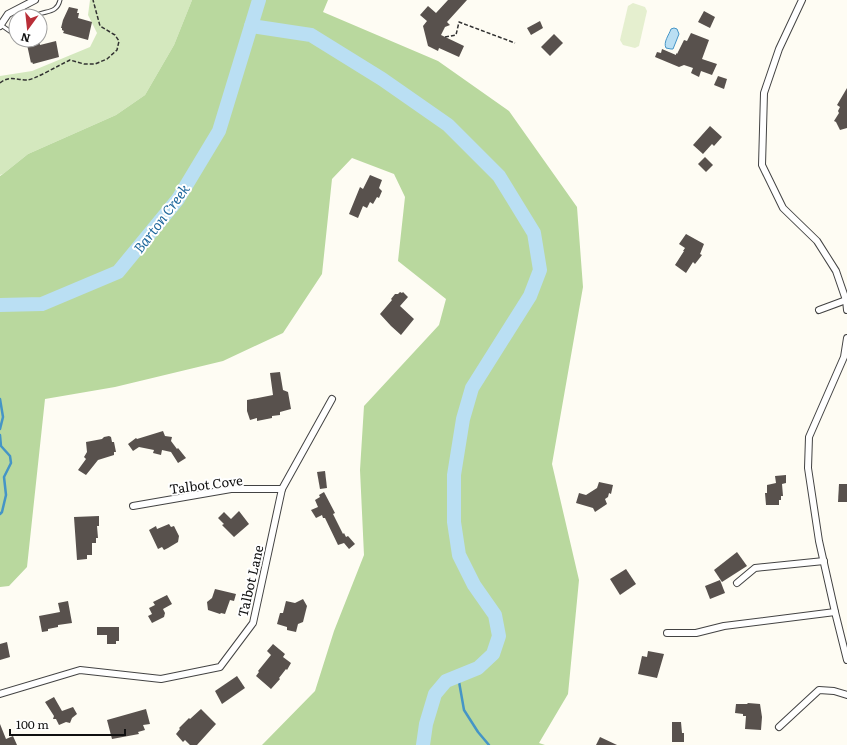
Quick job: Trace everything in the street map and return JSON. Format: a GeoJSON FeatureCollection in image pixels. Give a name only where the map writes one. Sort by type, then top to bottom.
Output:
{"type":"FeatureCollection","features":[{"type":"Feature","properties":{"kind":"street"},"geometry":{"type":"LineString","coordinates":[[0,26],[8,14],[35,0]]}},
{"type":"Feature","properties":{"kind":"street"},"geometry":{"type":"LineString","coordinates":[[802,0],[779,49],[764,93],[762,165],[783,208],[817,241],[836,271],[846,300],[847,310]]}},
{"type":"Feature","properties":{"kind":"street"},"geometry":{"type":"LineString","coordinates":[[819,310],[846,300]]}},
{"type":"Feature","properties":{"kind":"street"},"geometry":{"type":"LineString","coordinates":[[847,338],[844,357],[809,437],[808,468],[819,541],[847,660]]}},
{"type":"Feature","properties":{"kind":"street","name":"Talbot Lane"},"geometry":{"type":"LineString","coordinates":[[0,694],[80,670],[161,679],[220,667],[253,623],[282,489],[332,399]]}},
{"type":"Feature","properties":{"kind":"street","name":"Talbot Cove"},"geometry":{"type":"LineString","coordinates":[[133,506],[231,489],[282,489]]}},
{"type":"Feature","properties":{"kind":"street"},"geometry":{"type":"LineString","coordinates":[[737,583],[756,568],[824,560]]}},
{"type":"Feature","properties":{"kind":"street"},"geometry":{"type":"LineString","coordinates":[[667,633],[696,633],[724,626],[835,612]]}},
{"type":"Feature","properties":{"kind":"street"},"geometry":{"type":"LineString","coordinates":[[779,727],[819,690],[834,691],[847,695]]}},
{"type":"Feature","properties":{"kind":"lane"},"geometry":{"type":"LineString","coordinates":[[48,12],[54,10],[59,4],[60,0]]}},
{"type":"Feature","properties":{"kind":"path"},"geometry":{"type":"LineString","coordinates":[[0,83],[5,79],[13,78],[29,80],[70,60],[84,64],[95,64],[107,59],[117,50],[119,41],[115,35],[100,26],[93,0]]}},
{"type":"Feature","properties":{"kind":"path"},"geometry":{"type":"LineString","coordinates":[[445,37],[456,35],[459,22],[515,43]]}},
{"type":"Feature","properties":{"kind":"green space"},"geometry":{"type":"Polygon","coordinates":[[[90,0],[192,0],[174,45],[145,95],[116,115],[28,154],[0,175],[0,76],[32,71],[90,47],[97,33],[88,15],[90,0]]]}},
{"type":"Feature","properties":{"kind":"green space"},"geometry":{"type":"Polygon","coordinates":[[[192,0],[328,0],[323,12],[438,61],[509,111],[577,207],[583,287],[552,464],[579,580],[568,694],[539,743],[545,745],[262,745],[315,691],[334,631],[364,555],[360,470],[364,406],[439,325],[446,299],[398,261],[405,197],[394,174],[352,158],[332,179],[322,274],[283,333],[223,361],[115,387],[45,399],[27,567],[9,586],[0,587],[0,176],[28,154],[116,115],[145,95],[174,45],[192,0]]]}},
{"type":"Feature","properties":{"kind":"green space"},"geometry":{"type":"Polygon","coordinates":[[[633,3],[645,7],[647,11],[639,46],[635,48],[623,45],[620,40],[628,6],[633,3]]]}},
{"type":"Feature","properties":{"kind":"water"},"geometry":{"type":"Polygon","coordinates":[[[671,29],[677,29],[679,34],[673,49],[666,48],[665,43],[667,38],[671,29]]]}},
{"type":"Feature","properties":{"kind":"building"},"geometry":{"type":"Polygon","coordinates":[[[448,0],[467,0],[447,22],[450,25],[445,27],[441,35],[464,46],[459,57],[439,48],[438,51],[428,46],[423,26],[427,21],[420,15],[428,6],[436,13],[448,0]]]}},
{"type":"Feature","properties":{"kind":"building"},"geometry":{"type":"Polygon","coordinates":[[[69,7],[78,9],[78,18],[92,22],[88,40],[63,33],[64,31],[61,28],[69,7]]]}},
{"type":"Feature","properties":{"kind":"building"},"geometry":{"type":"Polygon","coordinates":[[[704,11],[715,17],[710,28],[698,22],[704,11]]]}},
{"type":"Feature","properties":{"kind":"building"},"geometry":{"type":"Polygon","coordinates":[[[540,21],[543,28],[531,35],[527,28],[540,21]]]}},
{"type":"Feature","properties":{"kind":"building"},"geometry":{"type":"Polygon","coordinates":[[[691,33],[709,40],[702,59],[717,64],[712,75],[701,71],[699,77],[691,73],[693,68],[684,65],[679,67],[655,57],[657,52],[661,53],[662,49],[676,55],[684,40],[687,41],[691,33]]]}},
{"type":"Feature","properties":{"kind":"building"},"geometry":{"type":"Polygon","coordinates":[[[554,34],[563,43],[550,56],[541,47],[554,34]]]}},
{"type":"Feature","properties":{"kind":"building"},"geometry":{"type":"Polygon","coordinates":[[[56,41],[59,57],[33,64],[32,62],[31,63],[28,48],[48,48],[48,43],[56,41]]]}},
{"type":"Feature","properties":{"kind":"building"},"geometry":{"type":"Polygon","coordinates":[[[718,76],[727,79],[724,89],[714,85],[718,76]]]}},
{"type":"Feature","properties":{"kind":"building"},"geometry":{"type":"Polygon","coordinates":[[[847,88],[847,128],[840,130],[834,121],[839,113],[838,111],[840,107],[837,105],[847,88]]]}},
{"type":"Feature","properties":{"kind":"building"},"geometry":{"type":"Polygon","coordinates":[[[710,126],[722,137],[714,146],[712,144],[703,154],[693,145],[710,126]]]}},
{"type":"Feature","properties":{"kind":"building"},"geometry":{"type":"Polygon","coordinates":[[[705,157],[713,165],[706,172],[698,164],[705,157]]]}},
{"type":"Feature","properties":{"kind":"building"},"geometry":{"type":"Polygon","coordinates":[[[370,175],[382,180],[379,188],[382,191],[379,198],[377,197],[373,204],[370,202],[367,208],[363,206],[358,218],[349,214],[360,187],[363,189],[370,175]]]}},
{"type":"Feature","properties":{"kind":"building"},"geometry":{"type":"Polygon","coordinates":[[[686,234],[704,244],[700,254],[702,255],[695,264],[693,262],[686,273],[675,265],[684,251],[685,248],[679,244],[686,234]]]}},
{"type":"Feature","properties":{"kind":"building"},"geometry":{"type":"Polygon","coordinates":[[[403,292],[408,297],[400,306],[414,319],[401,335],[380,314],[395,294],[403,292]]]}},
{"type":"Feature","properties":{"kind":"building"},"geometry":{"type":"Polygon","coordinates":[[[280,372],[283,390],[288,392],[291,409],[280,412],[280,415],[272,416],[272,418],[257,421],[257,418],[250,420],[247,411],[247,400],[273,395],[270,373],[280,372]]]}},
{"type":"Feature","properties":{"kind":"building"},"geometry":{"type":"Polygon","coordinates":[[[163,431],[165,436],[172,437],[171,441],[186,458],[178,463],[171,452],[162,450],[161,455],[153,453],[154,450],[139,447],[133,451],[128,444],[136,438],[137,439],[163,431]]]}},
{"type":"Feature","properties":{"kind":"building"},"geometry":{"type":"Polygon","coordinates":[[[109,436],[111,437],[112,442],[114,442],[116,452],[114,452],[114,455],[98,460],[86,475],[78,470],[86,459],[84,457],[87,452],[86,442],[109,436]]]}},
{"type":"Feature","properties":{"kind":"building"},"geometry":{"type":"Polygon","coordinates":[[[325,471],[327,488],[320,489],[317,472],[325,471]]]}},
{"type":"Feature","properties":{"kind":"building"},"geometry":{"type":"Polygon","coordinates":[[[786,475],[786,483],[782,484],[783,496],[781,496],[781,500],[779,500],[779,505],[766,505],[765,493],[767,493],[767,485],[776,483],[775,476],[786,475]]]}},
{"type":"Feature","properties":{"kind":"building"},"geometry":{"type":"Polygon","coordinates":[[[599,482],[613,485],[611,494],[609,493],[608,497],[605,499],[607,504],[595,512],[593,508],[576,503],[579,493],[586,495],[597,488],[599,482]]]}},
{"type":"Feature","properties":{"kind":"building"},"geometry":{"type":"Polygon","coordinates":[[[839,484],[847,484],[847,502],[838,502],[839,484]]]}},
{"type":"Feature","properties":{"kind":"building"},"geometry":{"type":"Polygon","coordinates":[[[324,492],[335,513],[333,514],[343,534],[344,533],[346,537],[348,536],[355,544],[349,549],[344,543],[338,545],[325,518],[323,518],[322,515],[316,518],[311,510],[318,507],[315,500],[324,492]]]}},
{"type":"Feature","properties":{"kind":"building"},"geometry":{"type":"Polygon","coordinates":[[[239,511],[249,524],[234,537],[222,525],[224,524],[218,518],[224,512],[231,519],[239,511]]]}},
{"type":"Feature","properties":{"kind":"building"},"geometry":{"type":"Polygon","coordinates":[[[99,516],[99,526],[97,526],[98,538],[96,538],[96,543],[92,543],[92,555],[87,555],[87,559],[77,560],[74,517],[99,516]]]}},
{"type":"Feature","properties":{"kind":"building"},"geometry":{"type":"Polygon","coordinates":[[[169,524],[171,527],[174,526],[179,536],[178,542],[164,550],[162,547],[158,549],[149,530],[156,526],[157,529],[169,524]]]}},
{"type":"Feature","properties":{"kind":"building"},"geometry":{"type":"Polygon","coordinates":[[[737,552],[747,566],[722,582],[714,570],[737,552]]]}},
{"type":"Feature","properties":{"kind":"building"},"geometry":{"type":"Polygon","coordinates":[[[626,569],[636,584],[620,595],[610,579],[626,569]]]}},
{"type":"Feature","properties":{"kind":"building"},"geometry":{"type":"Polygon","coordinates":[[[720,580],[725,593],[710,599],[705,586],[720,580]]]}},
{"type":"Feature","properties":{"kind":"building"},"geometry":{"type":"Polygon","coordinates":[[[215,589],[236,594],[234,601],[230,600],[225,614],[208,610],[207,602],[212,598],[215,589]]]}},
{"type":"Feature","properties":{"kind":"building"},"geometry":{"type":"Polygon","coordinates":[[[167,595],[172,604],[163,609],[165,613],[164,617],[152,623],[148,616],[152,614],[149,608],[155,605],[153,602],[167,595]]]}},
{"type":"Feature","properties":{"kind":"building"},"geometry":{"type":"Polygon","coordinates":[[[303,599],[307,606],[303,622],[298,624],[296,632],[287,630],[287,627],[277,624],[280,613],[283,613],[286,601],[295,603],[303,599]]]}},
{"type":"Feature","properties":{"kind":"building"},"geometry":{"type":"Polygon","coordinates":[[[68,601],[72,623],[58,625],[58,627],[42,632],[39,616],[60,612],[58,603],[68,601]]]}},
{"type":"Feature","properties":{"kind":"building"},"geometry":{"type":"Polygon","coordinates":[[[97,627],[119,627],[119,641],[116,641],[116,644],[107,644],[107,635],[97,635],[97,627]]]}},
{"type":"Feature","properties":{"kind":"building"},"geometry":{"type":"Polygon","coordinates":[[[7,642],[10,657],[0,660],[0,644],[7,642]]]}},
{"type":"Feature","properties":{"kind":"building"},"geometry":{"type":"Polygon","coordinates":[[[273,644],[285,654],[283,657],[291,663],[271,689],[256,676],[259,672],[258,671],[271,655],[267,651],[273,644]]]}},
{"type":"Feature","properties":{"kind":"building"},"geometry":{"type":"Polygon","coordinates":[[[648,651],[664,654],[657,678],[638,674],[642,656],[647,657],[648,651]]]}},
{"type":"Feature","properties":{"kind":"building"},"geometry":{"type":"Polygon","coordinates":[[[237,676],[245,688],[222,704],[215,691],[237,676]]]}},
{"type":"Feature","properties":{"kind":"building"},"geometry":{"type":"Polygon","coordinates":[[[54,697],[62,711],[73,707],[77,714],[72,718],[70,723],[66,722],[59,725],[56,719],[53,719],[54,716],[45,702],[54,697]]]}},
{"type":"Feature","properties":{"kind":"building"},"geometry":{"type":"Polygon","coordinates":[[[736,704],[760,704],[762,717],[761,730],[745,729],[746,716],[735,713],[736,704]]]}},
{"type":"Feature","properties":{"kind":"building"},"geometry":{"type":"Polygon","coordinates":[[[146,709],[150,724],[143,725],[145,730],[138,732],[139,734],[112,739],[107,720],[146,709]]]}},
{"type":"Feature","properties":{"kind":"building"},"geometry":{"type":"Polygon","coordinates":[[[201,709],[216,724],[197,745],[190,745],[185,740],[183,742],[176,734],[180,729],[179,728],[189,718],[190,719],[201,709]]]}},
{"type":"Feature","properties":{"kind":"building"},"geometry":{"type":"Polygon","coordinates":[[[672,722],[681,722],[682,733],[684,733],[684,742],[672,742],[672,722]]]}},
{"type":"Feature","properties":{"kind":"building"},"geometry":{"type":"Polygon","coordinates":[[[0,724],[6,739],[13,736],[17,745],[0,745],[0,724]]]}},
{"type":"Feature","properties":{"kind":"building"},"geometry":{"type":"Polygon","coordinates":[[[600,737],[617,745],[596,745],[600,737]]]}},
{"type":"Feature","properties":{"kind":"waterway","name":"Barton Creek"},"geometry":{"type":"LineString","coordinates":[[0,305],[42,304],[118,272],[178,199],[219,131],[259,0]]}},
{"type":"Feature","properties":{"kind":"waterway"},"geometry":{"type":"LineString","coordinates":[[251,26],[311,35],[382,79],[448,125],[499,176],[534,233],[540,270],[530,296],[472,388],[463,419],[454,475],[454,522],[459,555],[474,585],[495,615],[499,636],[493,654],[478,668],[446,681],[435,694],[426,724],[423,745]]}},
{"type":"Feature","properties":{"kind":"waterway"},"geometry":{"type":"LineString","coordinates":[[0,399],[3,417],[0,429]]}},
{"type":"Feature","properties":{"kind":"waterway"},"geometry":{"type":"LineString","coordinates":[[0,435],[1,446],[10,456],[11,463],[4,477],[6,495],[2,512],[0,514]]}},
{"type":"Feature","properties":{"kind":"waterway"},"geometry":{"type":"LineString","coordinates":[[458,676],[464,710],[478,732],[489,745]]}}]}
